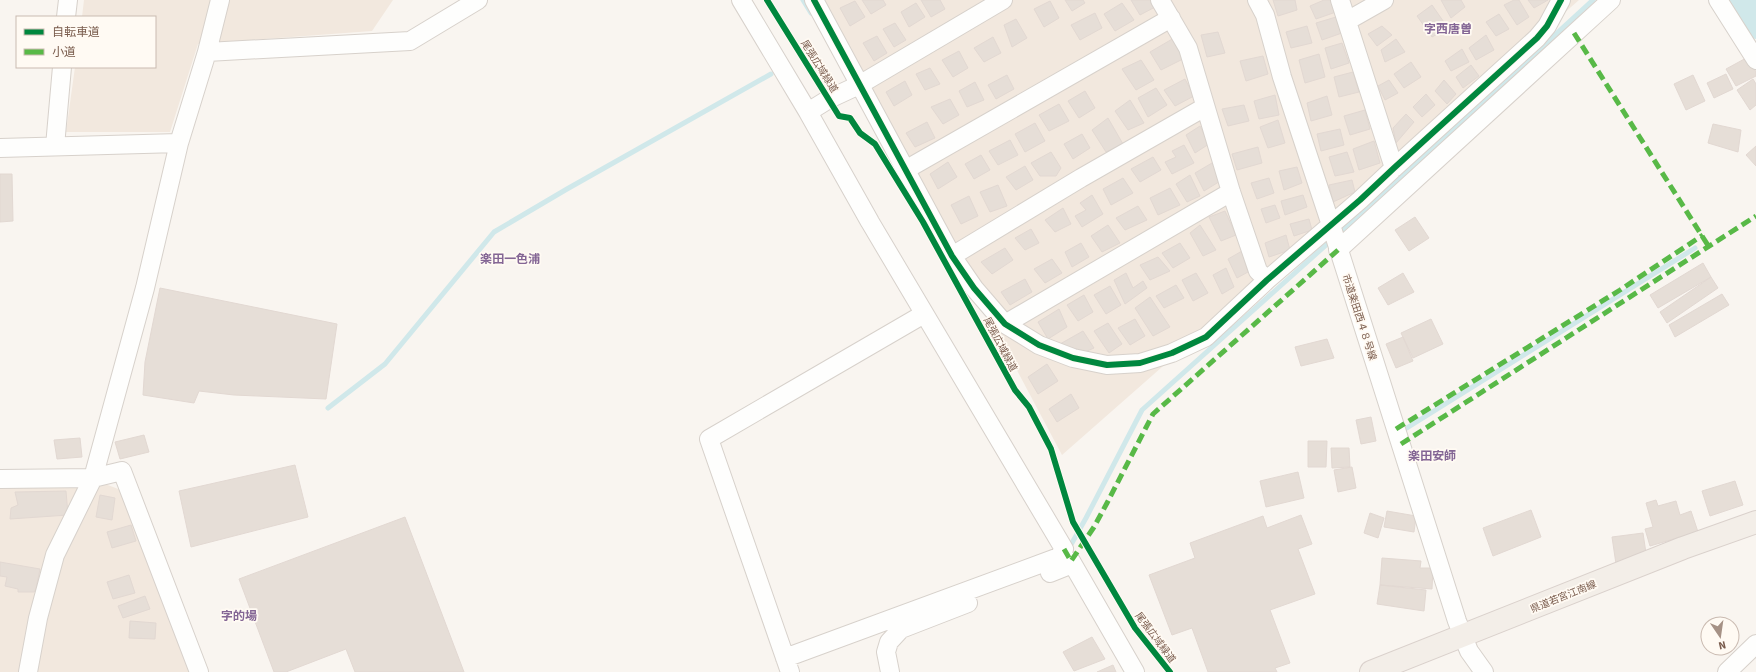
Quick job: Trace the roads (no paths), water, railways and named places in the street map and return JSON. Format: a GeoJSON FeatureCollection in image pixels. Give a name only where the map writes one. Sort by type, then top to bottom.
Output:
{"type":"FeatureCollection","features":[{"type":"Feature","properties":{"kind":"main road","name":"県道若宮江南線"},"geometry":{"type":"LineString","coordinates":[[1371,672],[1683,548],[1756,522]]}},
{"type":"Feature","properties":{"kind":"street"},"geometry":{"type":"LineString","coordinates":[[66,16],[68,0]]}},
{"type":"Feature","properties":{"kind":"street"},"geometry":{"type":"LineString","coordinates":[[28,672],[38,618],[55,555],[93,478],[145,288],[179,143],[207,52],[220,0]]}},
{"type":"Feature","properties":{"kind":"street"},"geometry":{"type":"LineString","coordinates":[[207,52],[410,41],[478,0]]}},
{"type":"Feature","properties":{"kind":"street"},"geometry":{"type":"LineString","coordinates":[[741,0],[808,112],[924,314],[1064,549],[1059,557],[787,665],[709,439],[924,314]]}},
{"type":"Feature","properties":{"kind":"street"},"geometry":{"type":"LineString","coordinates":[[814,0],[859,85],[907,169],[952,256],[974,288],[1005,324],[1039,345],[1073,358],[1107,365],[1140,363],[1172,353],[1206,337],[1267,280],[1360,200],[1537,38],[1547,26],[1561,0]]}},
{"type":"Feature","properties":{"kind":"street"},"geometry":{"type":"LineString","coordinates":[[808,112],[829,99],[859,85],[1003,0]]}},
{"type":"Feature","properties":{"kind":"street"},"geometry":{"type":"LineString","coordinates":[[1160,0],[1188,48],[1231,192],[1258,271],[1267,280]]}},
{"type":"Feature","properties":{"kind":"street","name":"市道楽田西４８号線"},"geometry":{"type":"LineString","coordinates":[[1257,0],[1265,15],[1282,77],[1331,225],[1462,636],[1475,661],[1484,672]]}},
{"type":"Feature","properties":{"kind":"street"},"geometry":{"type":"LineString","coordinates":[[1340,0],[1394,168]]}},
{"type":"Feature","properties":{"kind":"street"},"geometry":{"type":"LineString","coordinates":[[1347,21],[1384,0]]}},
{"type":"Feature","properties":{"kind":"street"},"geometry":{"type":"LineString","coordinates":[[1338,250],[1612,0]]}},
{"type":"Feature","properties":{"kind":"street"},"geometry":{"type":"LineString","coordinates":[[1718,0],[1756,60]]}},
{"type":"Feature","properties":{"kind":"street"},"geometry":{"type":"LineString","coordinates":[[907,169],[1170,18]]}},
{"type":"Feature","properties":{"kind":"street"},"geometry":{"type":"LineString","coordinates":[[56,146],[62,68]]}},
{"type":"Feature","properties":{"kind":"street"},"geometry":{"type":"LineString","coordinates":[[952,256],[1081,178],[1205,106]]}},
{"type":"Feature","properties":{"kind":"street"},"geometry":{"type":"LineString","coordinates":[[0,148],[179,143]]}},
{"type":"Feature","properties":{"kind":"street"},"geometry":{"type":"LineString","coordinates":[[1005,324],[1231,192]]}},
{"type":"Feature","properties":{"kind":"street"},"geometry":{"type":"LineString","coordinates":[[0,479],[93,478],[122,470],[199,672]]}},
{"type":"Feature","properties":{"kind":"street"},"geometry":{"type":"LineString","coordinates":[[890,672],[886,652],[889,642],[901,629],[1064,567],[1071,560],[1135,672]]}},
{"type":"Feature","properties":{"kind":"street"},"geometry":{"type":"LineString","coordinates":[[1727,672],[1756,644]]}},
{"type":"Feature","properties":{"kind":"waterway"},"geometry":{"type":"LineString","coordinates":[[803,0],[811,13]]}},
{"type":"Feature","properties":{"kind":"waterway"},"geometry":{"type":"LineString","coordinates":[[1068,550],[1142,410],[1345,228],[1593,0]]}},
{"type":"Feature","properties":{"kind":"waterway"},"geometry":{"type":"LineString","coordinates":[[1741,0],[1756,24]]}},
{"type":"Feature","properties":{"kind":"waterway"},"geometry":{"type":"LineString","coordinates":[[328,408],[385,364],[494,232],[771,74]]}},
{"type":"Feature","properties":{"kind":"waterway"},"geometry":{"type":"LineString","coordinates":[[1402,431],[1695,248]]}},
{"type":"Feature","properties":{"kind":"district","name":"字西唐曽"},"geometry":{"type":"Point","coordinates":[1448,29]}},
{"type":"Feature","properties":{"kind":"district","name":"楽田一色浦"},"geometry":{"type":"Point","coordinates":[510,259]}},
{"type":"Feature","properties":{"kind":"district","name":"楽田安師"},"geometry":{"type":"Point","coordinates":[1432,456]}},
{"type":"Feature","properties":{"kind":"district","name":"字的場"},"geometry":{"type":"Point","coordinates":[239,616]}}]}
